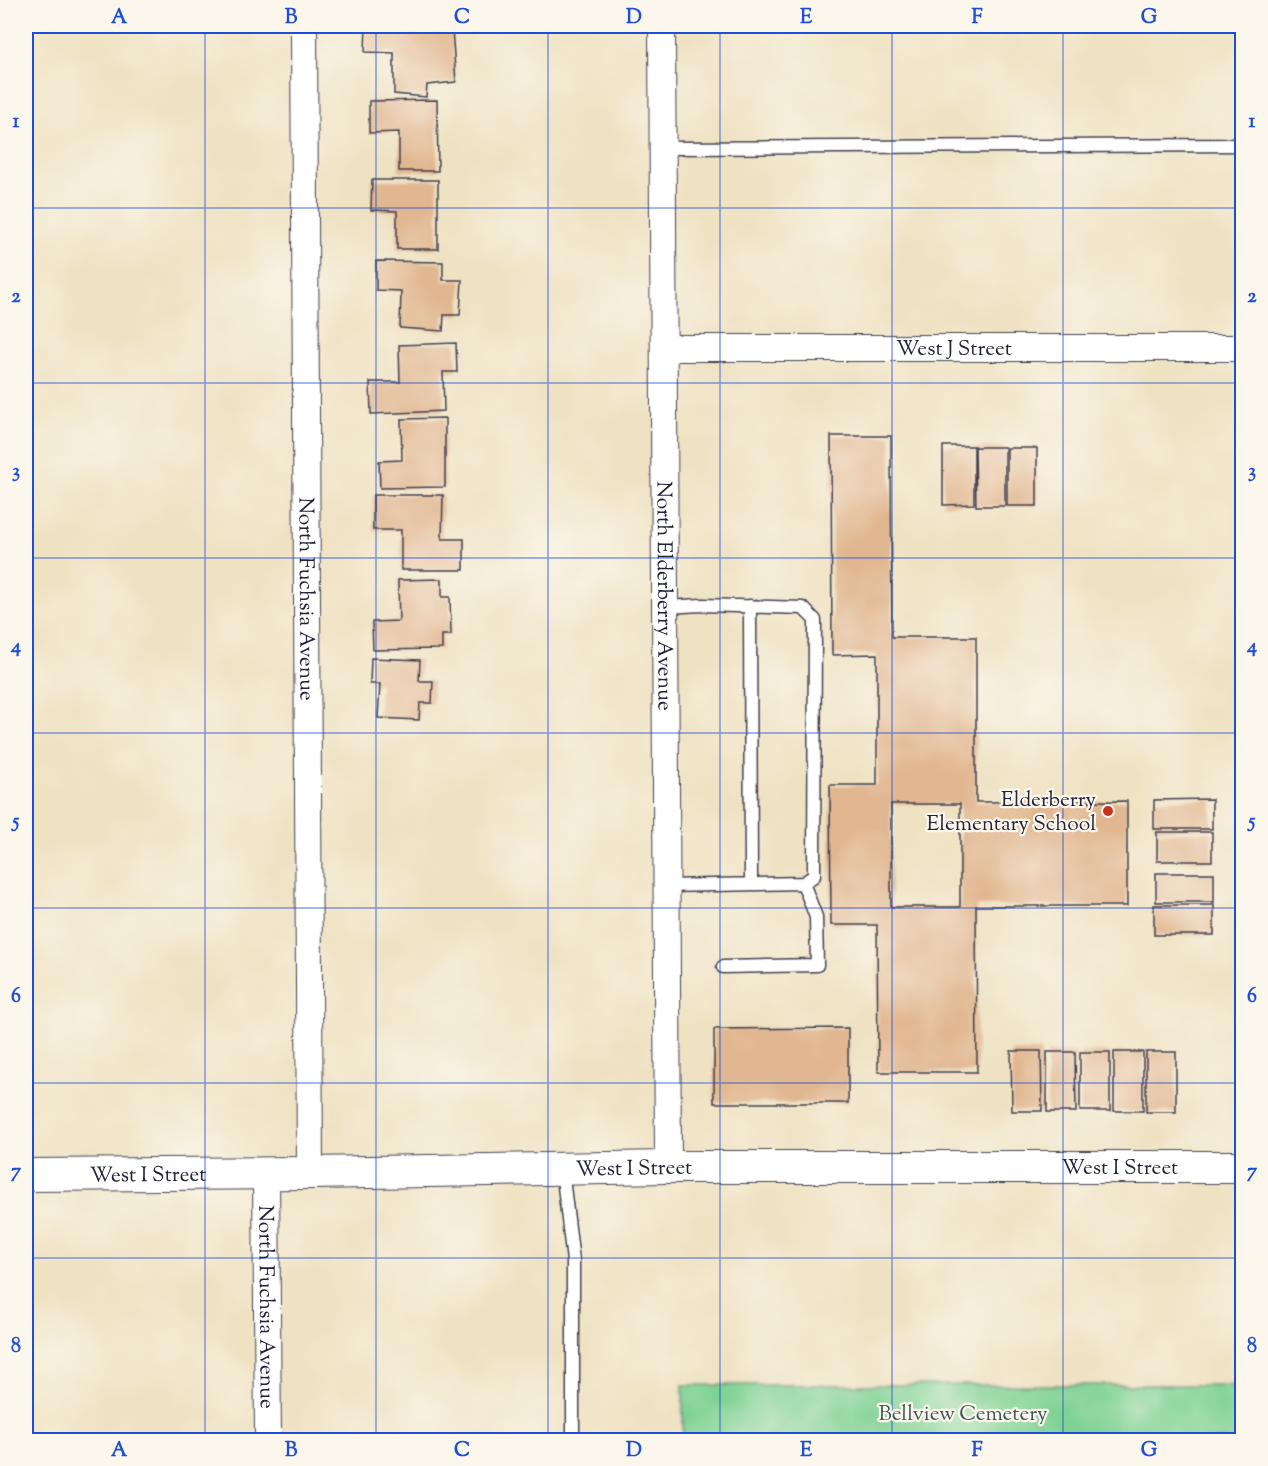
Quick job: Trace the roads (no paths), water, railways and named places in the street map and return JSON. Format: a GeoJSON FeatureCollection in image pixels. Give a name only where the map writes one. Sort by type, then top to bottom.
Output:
{"type":"FeatureCollection","features":[{"type":"Feature","properties":{"kind":"street","name":"North Fuchsia Avenue"},"geometry":{"type":"LineString","coordinates":[[304,26],[310,1173]]}},
{"type":"Feature","properties":{"kind":"street","name":"North Elderberry Avenue"},"geometry":{"type":"LineString","coordinates":[[662,26],[668,1167]]}},
{"type":"Feature","properties":{"kind":"street","name":"West J Street"},"geometry":{"type":"LineString","coordinates":[[664,348],[1242,348]]}},
{"type":"Feature","properties":{"kind":"street","name":"West I Street"},"geometry":{"type":"LineString","coordinates":[[26,1175],[668,1167],[1242,1167]]}},
{"type":"Feature","properties":{"kind":"street","name":"North Fuchsia Avenue"},"geometry":{"type":"LineString","coordinates":[[266,1173],[268,1440]]}},
{"type":"Feature","properties":{"kind":"lane"},"geometry":{"type":"LineString","coordinates":[[663,148],[1242,145]]}},
{"type":"Feature","properties":{"kind":"lane"},"geometry":{"type":"LineString","coordinates":[[665,607],[702,605],[803,608],[815,620],[814,876],[803,884],[667,886]]}},
{"type":"Feature","properties":{"kind":"lane"},"geometry":{"type":"LineString","coordinates":[[750,606],[751,884]]}},
{"type":"Feature","properties":{"kind":"lane"},"geometry":{"type":"LineString","coordinates":[[723,967],[817,965],[816,917],[803,884]]}},
{"type":"Feature","properties":{"kind":"lane"},"geometry":{"type":"LineString","coordinates":[[561,1169],[573,1260],[573,1440]]}},
{"type":"Feature","properties":{"kind":"place","name":"Elderberry Elementary School"},"geometry":{"type":"Point","coordinates":[1108,811]}},
{"type":"Feature","properties":{"kind":"park label","name":"Bellview Cemetery"},"geometry":{"type":"Point","coordinates":[963,1413]}}]}
